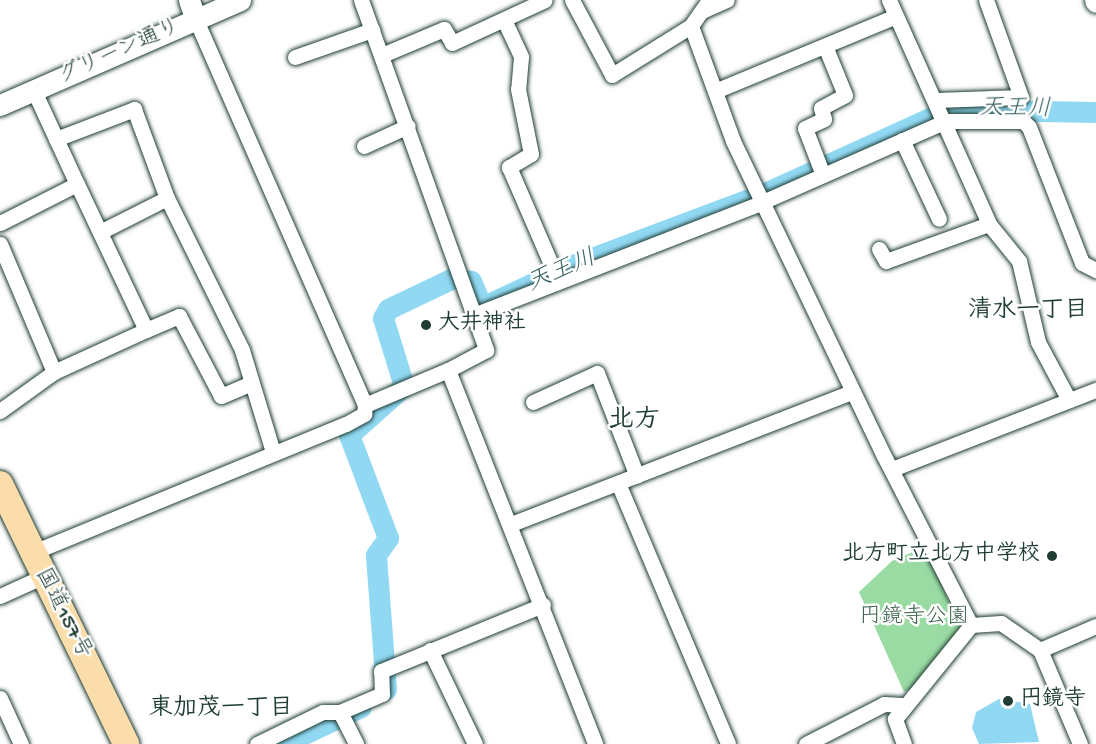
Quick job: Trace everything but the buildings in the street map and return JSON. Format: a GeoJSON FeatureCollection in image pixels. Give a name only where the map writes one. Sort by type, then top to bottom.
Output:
{"type":"FeatureCollection","features":[{"type":"Feature","properties":{"kind":"highway","name":"国道157号"},"geometry":{"type":"LineString","coordinates":[[0,484],[30,552],[126,744]]}},
{"type":"Feature","properties":{"kind":"street"},"geometry":{"type":"LineString","coordinates":[[30,552],[346,424],[364,414],[365,405],[189,0]]}},
{"type":"Feature","properties":{"kind":"street","name":"グリーン通り"},"geometry":{"type":"LineString","coordinates":[[0,105],[240,0]]}},
{"type":"Feature","properties":{"kind":"street"},"geometry":{"type":"LineString","coordinates":[[361,0],[476,314],[486,350],[448,370],[365,405]]}},
{"type":"Feature","properties":{"kind":"street"},"geometry":{"type":"LineString","coordinates":[[382,55],[444,29],[452,43],[505,22],[545,0]]}},
{"type":"Feature","properties":{"kind":"street"},"geometry":{"type":"LineString","coordinates":[[573,0],[612,75],[691,26],[704,6],[727,0]]}},
{"type":"Feature","properties":{"kind":"street"},"geometry":{"type":"LineString","coordinates":[[889,0],[894,16],[946,121],[989,224],[1019,261],[1038,342],[1069,400]]}},
{"type":"Feature","properties":{"kind":"street"},"geometry":{"type":"LineString","coordinates":[[936,100],[1021,97],[986,0]]}},
{"type":"Feature","properties":{"kind":"street"},"geometry":{"type":"LineString","coordinates":[[715,91],[894,16]]}},
{"type":"Feature","properties":{"kind":"street"},"geometry":{"type":"LineString","coordinates":[[505,22],[520,57],[518,89],[531,154],[509,167],[558,280]]}},
{"type":"Feature","properties":{"kind":"street"},"geometry":{"type":"LineString","coordinates":[[691,26],[760,203],[852,392],[971,625]]}},
{"type":"Feature","properties":{"kind":"street"},"geometry":{"type":"LineString","coordinates":[[295,57],[372,30]]}},
{"type":"Feature","properties":{"kind":"street"},"geometry":{"type":"LineString","coordinates":[[823,175],[805,128],[824,119],[821,108],[846,95],[825,46]]}},
{"type":"Feature","properties":{"kind":"street"},"geometry":{"type":"LineString","coordinates":[[34,91],[146,330]]}},
{"type":"Feature","properties":{"kind":"street"},"geometry":{"type":"LineString","coordinates":[[56,139],[134,109],[167,198],[242,350],[249,384],[273,452]]}},
{"type":"Feature","properties":{"kind":"street"},"geometry":{"type":"LineString","coordinates":[[476,314],[558,280],[760,203],[946,121],[1023,121],[1029,127],[1082,263],[1096,270]]}},
{"type":"Feature","properties":{"kind":"street"},"geometry":{"type":"LineString","coordinates":[[364,146],[408,126]]}},
{"type":"Feature","properties":{"kind":"street"},"geometry":{"type":"LineString","coordinates":[[902,140],[939,219]]}},
{"type":"Feature","properties":{"kind":"street"},"geometry":{"type":"LineString","coordinates":[[0,223],[77,184]]}},
{"type":"Feature","properties":{"kind":"street"},"geometry":{"type":"LineString","coordinates":[[100,232],[167,198]]}},
{"type":"Feature","properties":{"kind":"street"},"geometry":{"type":"LineString","coordinates":[[879,249],[886,261],[989,224]]}},
{"type":"Feature","properties":{"kind":"street"},"geometry":{"type":"LineString","coordinates":[[0,244],[54,372]]}},
{"type":"Feature","properties":{"kind":"street"},"geometry":{"type":"LineString","coordinates":[[0,411],[54,372],[179,316],[221,396],[249,384]]}},
{"type":"Feature","properties":{"kind":"street"},"geometry":{"type":"LineString","coordinates":[[448,370],[512,524],[595,744]]}},
{"type":"Feature","properties":{"kind":"street"},"geometry":{"type":"LineString","coordinates":[[533,402],[597,373],[637,476]]}},
{"type":"Feature","properties":{"kind":"street"},"geometry":{"type":"LineString","coordinates":[[892,469],[1096,390]]}},
{"type":"Feature","properties":{"kind":"street"},"geometry":{"type":"LineString","coordinates":[[512,524],[852,392]]}},
{"type":"Feature","properties":{"kind":"street"},"geometry":{"type":"LineString","coordinates":[[618,483],[728,744]]}},
{"type":"Feature","properties":{"kind":"street"},"geometry":{"type":"LineString","coordinates":[[0,596],[44,576]]}},
{"type":"Feature","properties":{"kind":"street"},"geometry":{"type":"LineString","coordinates":[[257,744],[323,712],[340,712],[382,694],[381,671],[543,605]]}},
{"type":"Feature","properties":{"kind":"street"},"geometry":{"type":"LineString","coordinates":[[904,744],[895,719],[906,705],[971,625],[1001,623],[1040,650],[1080,744]]}},
{"type":"Feature","properties":{"kind":"street"},"geometry":{"type":"LineString","coordinates":[[1040,650],[1096,626]]}},
{"type":"Feature","properties":{"kind":"street"},"geometry":{"type":"LineString","coordinates":[[430,650],[475,744]]}},
{"type":"Feature","properties":{"kind":"street"},"geometry":{"type":"LineString","coordinates":[[0,698],[21,744]]}},
{"type":"Feature","properties":{"kind":"street"},"geometry":{"type":"LineString","coordinates":[[806,744],[884,704],[906,705]]}},
{"type":"Feature","properties":{"kind":"street"},"geometry":{"type":"LineString","coordinates":[[340,712],[356,744]]}},
{"type":"Feature","properties":{"kind":"green space","name":"円鏡寺公園"},"geometry":{"type":"Polygon","coordinates":[[[915,551],[919,556],[927,552],[961,629],[917,686],[904,692],[859,592],[892,561],[915,551]]]}},
{"type":"Feature","properties":{"kind":"water"},"geometry":{"type":"Polygon","coordinates":[[[999,699],[1030,704],[1039,742],[979,744],[972,728],[976,712],[999,699]]]}},
{"type":"Feature","properties":{"kind":"waterway","name":"天王川"},"geometry":{"type":"LineString","coordinates":[[386,689],[376,555],[388,538],[349,435],[404,386],[383,318],[388,309],[453,278],[471,281],[482,307],[565,268],[765,193],[949,109],[1096,112]]}},
{"type":"Feature","properties":{"kind":"waterway","name":"天王川"},"geometry":{"type":"LineString","coordinates":[[283,744],[361,707]]}},
{"type":"Feature","properties":{"kind":"place","name":"大井神社"},"geometry":{"type":"Point","coordinates":[426,325]}},
{"type":"Feature","properties":{"kind":"place","name":"北方町立北方中学校"},"geometry":{"type":"Point","coordinates":[1052,556]}},
{"type":"Feature","properties":{"kind":"place","name":"円鏡寺"},"geometry":{"type":"Point","coordinates":[1008,701]}},
{"type":"Feature","properties":{"kind":"district","name":"清水一丁目"},"geometry":{"type":"Point","coordinates":[1028,312]}},
{"type":"Feature","properties":{"kind":"district","name":"北方"},"geometry":{"type":"Point","coordinates":[634,422]}},
{"type":"Feature","properties":{"kind":"district","name":"東加茂一丁目"},"geometry":{"type":"Point","coordinates":[221,710]}}]}
